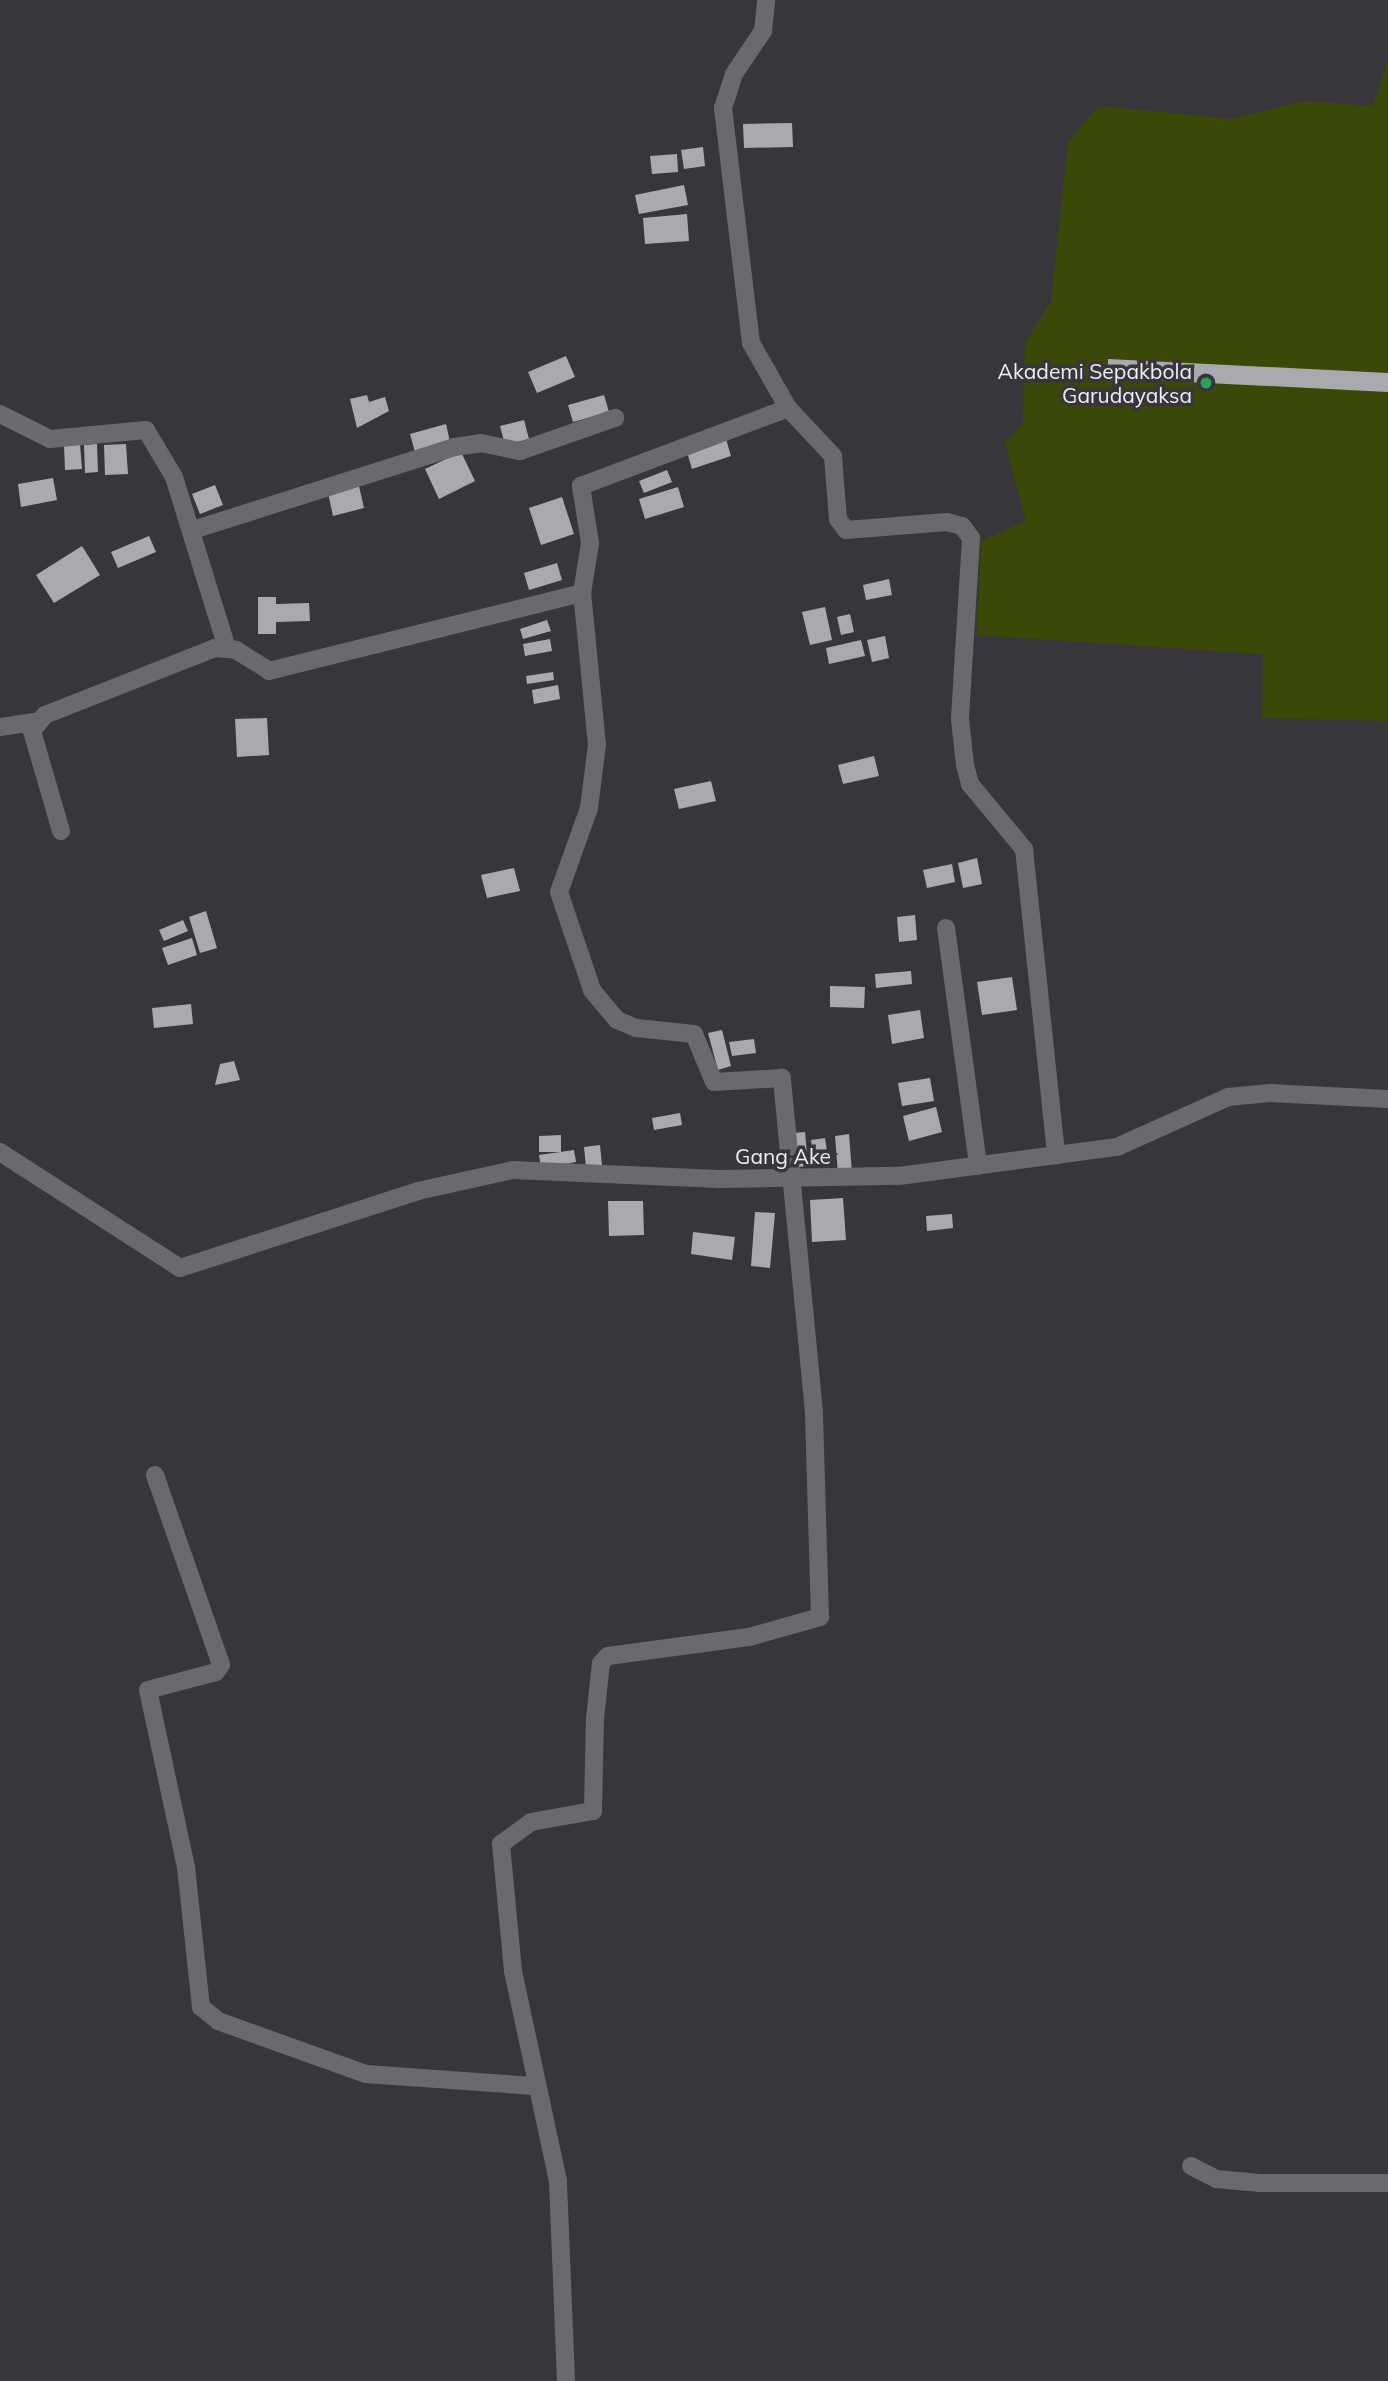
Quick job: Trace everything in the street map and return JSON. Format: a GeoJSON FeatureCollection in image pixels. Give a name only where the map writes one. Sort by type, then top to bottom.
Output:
{"type":"FeatureCollection","features":[{"type":"Feature","properties":{"kind":"street"},"geometry":{"type":"LineString","coordinates":[[766,0],[763,31],[737,67],[723,108],[751,343],[788,408],[833,456],[838,519],[846,530],[947,522],[971,538],[960,719],[965,765],[970,784],[1024,849],[1056,1155]]}},
{"type":"Feature","properties":{"kind":"street"},"geometry":{"type":"LineString","coordinates":[[566,2381],[561,2205],[513,1971],[500,1844],[531,1822],[593,1811],[601,1663],[627,1649],[749,1637],[820,1617],[814,1412],[796,1179],[782,1078],[714,1082],[694,1034],[636,1028],[617,1020],[592,990],[559,892],[589,808],[597,745],[582,593],[590,543],[580,492],[585,482],[788,408]]}},
{"type":"Feature","properties":{"kind":"street"},"geometry":{"type":"LineString","coordinates":[[0,414],[50,439],[146,430],[174,477],[193,530],[227,648],[269,671],[582,593]]}},
{"type":"Feature","properties":{"kind":"street"},"geometry":{"type":"LineString","coordinates":[[193,530],[454,447],[481,443],[520,451],[615,418]]}},
{"type":"Feature","properties":{"kind":"street"},"geometry":{"type":"LineString","coordinates":[[0,727],[40,722],[126,679],[227,648]]}},
{"type":"Feature","properties":{"kind":"street"},"geometry":{"type":"LineString","coordinates":[[40,722],[33,731],[35,748],[61,831]]}},
{"type":"Feature","properties":{"kind":"street"},"geometry":{"type":"LineString","coordinates":[[946,928],[978,1166]]}},
{"type":"Feature","properties":{"kind":"street","name":"Gang Ake"},"geometry":{"type":"LineString","coordinates":[[0,1152],[180,1268],[418,1191],[513,1170],[796,1179],[978,1166],[1117,1147],[1228,1097],[1270,1093],[1388,1098]]}},
{"type":"Feature","properties":{"kind":"street"},"geometry":{"type":"LineString","coordinates":[[155,1475],[221,1665],[216,1672],[148,1690],[186,1867],[201,2007],[218,2021],[366,2074],[535,2086]]}},
{"type":"Feature","properties":{"kind":"street"},"geometry":{"type":"LineString","coordinates":[[1191,2166],[1216,2179],[1260,2183],[1388,2183]]}},
{"type":"Feature","properties":{"kind":"green space","name":"Akademi Sepakbola Garudayaksa"},"geometry":{"type":"Polygon","coordinates":[[[1388,58],[1388,721],[1262,718],[1263,654],[977,635],[981,541],[1026,521],[1005,443],[1023,424],[1025,343],[1051,302],[1068,142],[1099,106],[1231,119],[1305,101],[1373,106],[1388,58]]]}},
{"type":"Feature","properties":{"kind":"building"},"geometry":{"type":"Polygon","coordinates":[[[792,123],[793,147],[744,148],[743,124],[792,123]]]}},
{"type":"Feature","properties":{"kind":"building"},"geometry":{"type":"Polygon","coordinates":[[[703,147],[705,166],[684,169],[681,150],[703,147]]]}},
{"type":"Feature","properties":{"kind":"building"},"geometry":{"type":"Polygon","coordinates":[[[677,154],[678,172],[652,174],[650,156],[677,154]]]}},
{"type":"Feature","properties":{"kind":"building"},"geometry":{"type":"Polygon","coordinates":[[[684,185],[688,205],[639,214],[635,195],[684,185]]]}},
{"type":"Feature","properties":{"kind":"building"},"geometry":{"type":"Polygon","coordinates":[[[687,214],[689,241],[645,244],[643,218],[687,214]]]}},
{"type":"Feature","properties":{"kind":"building"},"geometry":{"type":"Polygon","coordinates":[[[566,356],[575,377],[537,393],[528,372],[566,356]]]}},
{"type":"Feature","properties":{"kind":"building"},"geometry":{"type":"Polygon","coordinates":[[[1108,359],[1388,373],[1388,392],[1108,378],[1108,359]]]}},
{"type":"Feature","properties":{"kind":"building"},"geometry":{"type":"Polygon","coordinates":[[[367,395],[369,402],[385,397],[389,411],[357,428],[350,399],[367,395]]]}},
{"type":"Feature","properties":{"kind":"building"},"geometry":{"type":"Polygon","coordinates":[[[604,395],[609,412],[573,422],[568,405],[604,395]]]}},
{"type":"Feature","properties":{"kind":"building"},"geometry":{"type":"Polygon","coordinates":[[[524,420],[529,439],[505,445],[500,426],[524,420]]]}},
{"type":"Feature","properties":{"kind":"building"},"geometry":{"type":"Polygon","coordinates":[[[446,424],[450,442],[415,452],[410,434],[446,424]]]}},
{"type":"Feature","properties":{"kind":"building"},"geometry":{"type":"Polygon","coordinates":[[[726,439],[731,456],[692,469],[687,452],[726,439]]]}},
{"type":"Feature","properties":{"kind":"building"},"geometry":{"type":"Polygon","coordinates":[[[80,444],[82,469],[65,470],[64,445],[80,444]]]}},
{"type":"Feature","properties":{"kind":"building"},"geometry":{"type":"Polygon","coordinates":[[[97,444],[98,472],[85,473],[84,445],[97,444]]]}},
{"type":"Feature","properties":{"kind":"building"},"geometry":{"type":"Polygon","coordinates":[[[126,444],[128,474],[105,475],[104,445],[126,444]]]}},
{"type":"Feature","properties":{"kind":"building"},"geometry":{"type":"Polygon","coordinates":[[[461,452],[475,481],[439,499],[425,469],[461,452]]]}},
{"type":"Feature","properties":{"kind":"building"},"geometry":{"type":"Polygon","coordinates":[[[667,470],[672,482],[644,493],[639,481],[667,470]]]}},
{"type":"Feature","properties":{"kind":"building"},"geometry":{"type":"Polygon","coordinates":[[[53,478],[57,500],[21,507],[18,484],[53,478]]]}},
{"type":"Feature","properties":{"kind":"building"},"geometry":{"type":"Polygon","coordinates":[[[215,485],[223,505],[200,514],[192,494],[215,485]]]}},
{"type":"Feature","properties":{"kind":"building"},"geometry":{"type":"Polygon","coordinates":[[[359,486],[364,508],[333,516],[328,493],[359,486]]]}},
{"type":"Feature","properties":{"kind":"building"},"geometry":{"type":"Polygon","coordinates":[[[678,487],[684,507],[645,519],[639,499],[678,487]]]}},
{"type":"Feature","properties":{"kind":"building"},"geometry":{"type":"Polygon","coordinates":[[[562,497],[574,534],[541,545],[529,508],[562,497]]]}},
{"type":"Feature","properties":{"kind":"building"},"geometry":{"type":"Polygon","coordinates":[[[149,536],[156,552],[118,568],[111,552],[149,536]]]}},
{"type":"Feature","properties":{"kind":"building"},"geometry":{"type":"Polygon","coordinates":[[[82,546],[100,575],[54,603],[36,575],[82,546]]]}},
{"type":"Feature","properties":{"kind":"building"},"geometry":{"type":"Polygon","coordinates":[[[557,563],[562,580],[529,590],[524,573],[557,563]]]}},
{"type":"Feature","properties":{"kind":"building"},"geometry":{"type":"Polygon","coordinates":[[[889,579],[892,595],[866,600],[863,585],[889,579]]]}},
{"type":"Feature","properties":{"kind":"building"},"geometry":{"type":"Polygon","coordinates":[[[258,597],[276,597],[276,604],[309,603],[310,621],[276,622],[276,634],[258,634],[258,597]]]}},
{"type":"Feature","properties":{"kind":"building"},"geometry":{"type":"Polygon","coordinates":[[[825,607],[832,640],[810,645],[802,612],[825,607]]]}},
{"type":"Feature","properties":{"kind":"building"},"geometry":{"type":"Polygon","coordinates":[[[850,614],[854,632],[841,635],[837,617],[850,614]]]}},
{"type":"Feature","properties":{"kind":"building"},"geometry":{"type":"Polygon","coordinates":[[[547,620],[551,631],[523,639],[520,629],[547,620]]]}},
{"type":"Feature","properties":{"kind":"building"},"geometry":{"type":"Polygon","coordinates":[[[885,636],[889,658],[872,662],[867,640],[885,636]]]}},
{"type":"Feature","properties":{"kind":"building"},"geometry":{"type":"Polygon","coordinates":[[[550,639],[552,651],[525,656],[523,644],[550,639]]]}},
{"type":"Feature","properties":{"kind":"building"},"geometry":{"type":"Polygon","coordinates":[[[861,640],[865,656],[829,664],[826,648],[861,640]]]}},
{"type":"Feature","properties":{"kind":"building"},"geometry":{"type":"Polygon","coordinates":[[[553,672],[554,680],[527,684],[526,676],[553,672]]]}},
{"type":"Feature","properties":{"kind":"building"},"geometry":{"type":"Polygon","coordinates":[[[558,685],[560,699],[534,704],[532,690],[558,685]]]}},
{"type":"Feature","properties":{"kind":"building"},"geometry":{"type":"Polygon","coordinates":[[[267,718],[269,755],[237,757],[235,719],[267,718]]]}},
{"type":"Feature","properties":{"kind":"building"},"geometry":{"type":"Polygon","coordinates":[[[874,756],[879,776],[843,784],[838,765],[874,756]]]}},
{"type":"Feature","properties":{"kind":"building"},"geometry":{"type":"Polygon","coordinates":[[[711,781],[716,801],[679,809],[674,789],[711,781]]]}},
{"type":"Feature","properties":{"kind":"building"},"geometry":{"type":"Polygon","coordinates":[[[977,858],[982,884],[963,888],[958,863],[977,858]]]}},
{"type":"Feature","properties":{"kind":"building"},"geometry":{"type":"Polygon","coordinates":[[[952,864],[955,882],[927,888],[923,870],[952,864]]]}},
{"type":"Feature","properties":{"kind":"building"},"geometry":{"type":"Polygon","coordinates":[[[514,868],[520,891],[487,898],[481,875],[514,868]]]}},
{"type":"Feature","properties":{"kind":"building"},"geometry":{"type":"Polygon","coordinates":[[[206,911],[217,948],[200,953],[189,917],[206,911]]]}},
{"type":"Feature","properties":{"kind":"building"},"geometry":{"type":"Polygon","coordinates":[[[915,915],[917,940],[899,942],[897,917],[915,915]]]}},
{"type":"Feature","properties":{"kind":"building"},"geometry":{"type":"Polygon","coordinates":[[[183,920],[188,931],[164,941],[159,930],[183,920]]]}},
{"type":"Feature","properties":{"kind":"building"},"geometry":{"type":"Polygon","coordinates":[[[192,938],[197,955],[168,965],[162,948],[192,938]]]}},
{"type":"Feature","properties":{"kind":"building"},"geometry":{"type":"Polygon","coordinates":[[[911,971],[912,984],[876,988],[875,974],[911,971]]]}},
{"type":"Feature","properties":{"kind":"building"},"geometry":{"type":"Polygon","coordinates":[[[1012,977],[1017,1010],[982,1015],[977,982],[1012,977]]]}},
{"type":"Feature","properties":{"kind":"building"},"geometry":{"type":"Polygon","coordinates":[[[830,986],[865,987],[864,1008],[830,1007],[830,986]]]}},
{"type":"Feature","properties":{"kind":"building"},"geometry":{"type":"Polygon","coordinates":[[[191,1004],[193,1024],[154,1028],[152,1008],[191,1004]]]}},
{"type":"Feature","properties":{"kind":"building"},"geometry":{"type":"Polygon","coordinates":[[[920,1010],[924,1038],[892,1044],[888,1015],[920,1010]]]}},
{"type":"Feature","properties":{"kind":"building"},"geometry":{"type":"Polygon","coordinates":[[[722,1030],[731,1066],[718,1070],[708,1033],[722,1030]]]}},
{"type":"Feature","properties":{"kind":"building"},"geometry":{"type":"Polygon","coordinates":[[[754,1039],[756,1053],[732,1056],[729,1042],[754,1039]]]}},
{"type":"Feature","properties":{"kind":"building"},"geometry":{"type":"Polygon","coordinates":[[[234,1061],[240,1080],[215,1085],[220,1064],[234,1061]]]}},
{"type":"Feature","properties":{"kind":"building"},"geometry":{"type":"Polygon","coordinates":[[[930,1078],[934,1101],[902,1106],[898,1083],[930,1078]]]}},
{"type":"Feature","properties":{"kind":"building"},"geometry":{"type":"Polygon","coordinates":[[[936,1107],[942,1132],[909,1141],[903,1116],[936,1107]]]}},
{"type":"Feature","properties":{"kind":"building"},"geometry":{"type":"Polygon","coordinates":[[[680,1113],[682,1125],[654,1130],[652,1118],[680,1113]]]}},
{"type":"Feature","properties":{"kind":"building"},"geometry":{"type":"Polygon","coordinates":[[[805,1132],[808,1166],[796,1167],[793,1133],[805,1132]]]}},
{"type":"Feature","properties":{"kind":"building"},"geometry":{"type":"Polygon","coordinates":[[[849,1134],[852,1173],[838,1174],[835,1136],[849,1134]]]}},
{"type":"Feature","properties":{"kind":"building"},"geometry":{"type":"Polygon","coordinates":[[[561,1135],[561,1152],[539,1152],[539,1136],[561,1135]]]}},
{"type":"Feature","properties":{"kind":"building"},"geometry":{"type":"Polygon","coordinates":[[[825,1138],[829,1164],[814,1166],[811,1140],[825,1138]]]}},
{"type":"Feature","properties":{"kind":"building"},"geometry":{"type":"Polygon","coordinates":[[[600,1145],[602,1165],[586,1167],[584,1147],[600,1145]]]}},
{"type":"Feature","properties":{"kind":"building"},"geometry":{"type":"Polygon","coordinates":[[[574,1150],[576,1162],[541,1168],[539,1155],[574,1150]]]}},
{"type":"Feature","properties":{"kind":"building"},"geometry":{"type":"Polygon","coordinates":[[[843,1198],[846,1240],[812,1242],[810,1200],[843,1198]]]}},
{"type":"Feature","properties":{"kind":"building"},"geometry":{"type":"Polygon","coordinates":[[[608,1201],[643,1201],[644,1235],[609,1236],[608,1201]]]}},
{"type":"Feature","properties":{"kind":"building"},"geometry":{"type":"Polygon","coordinates":[[[755,1212],[775,1213],[770,1268],[751,1266],[755,1212]]]}},
{"type":"Feature","properties":{"kind":"building"},"geometry":{"type":"Polygon","coordinates":[[[952,1214],[953,1228],[927,1231],[926,1216],[952,1214]]]}},
{"type":"Feature","properties":{"kind":"building"},"geometry":{"type":"Polygon","coordinates":[[[693,1232],[735,1237],[732,1260],[691,1254],[693,1232]]]}},
{"type":"Feature","properties":{"kind":"place","name":"Akademi Sepakbola Garudayaksa"},"geometry":{"type":"Point","coordinates":[1206,383]}}]}
